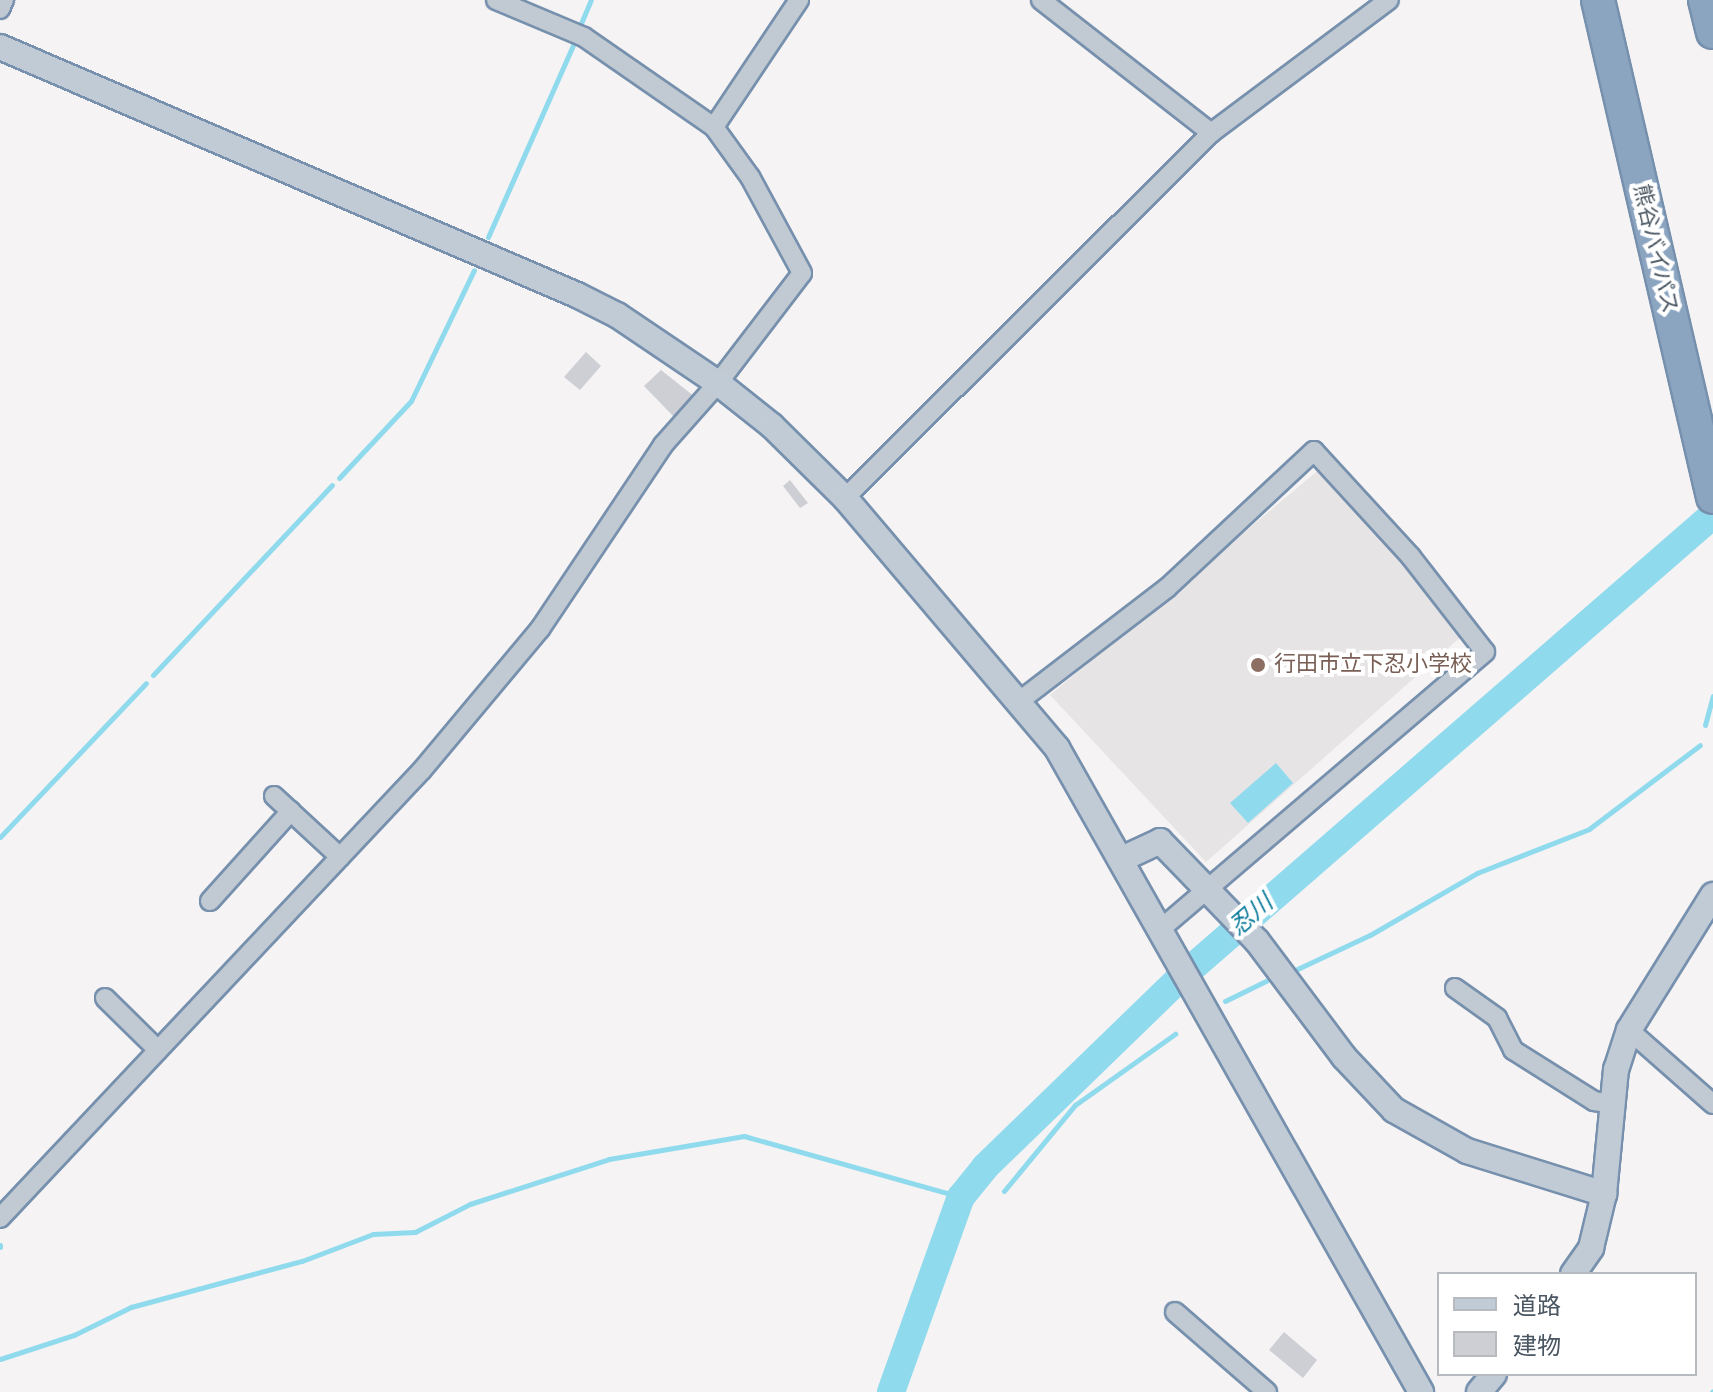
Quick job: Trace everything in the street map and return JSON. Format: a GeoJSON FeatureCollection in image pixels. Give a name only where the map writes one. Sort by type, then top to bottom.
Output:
{"type":"FeatureCollection","features":[{"type":"Feature","properties":{"kind":"highway","name":"熊谷バイパス"},"geometry":{"type":"LineString","coordinates":[[1598,0],[1713,497]]}},
{"type":"Feature","properties":{"kind":"highway"},"geometry":{"type":"LineString","coordinates":[[1705,0],[1713,32]]}},
{"type":"Feature","properties":{"kind":"street"},"geometry":{"type":"LineString","coordinates":[[0,9],[4,0]]}},
{"type":"Feature","properties":{"kind":"street"},"geometry":{"type":"LineString","coordinates":[[0,1218],[422,770],[540,629],[663,445],[718,383],[802,273],[750,177],[714,127],[584,37],[496,0]]}},
{"type":"Feature","properties":{"kind":"street"},"geometry":{"type":"LineString","coordinates":[[714,127],[799,0]]}},
{"type":"Feature","properties":{"kind":"street"},"geometry":{"type":"LineString","coordinates":[[1041,0],[1211,133]]}},
{"type":"Feature","properties":{"kind":"street"},"geometry":{"type":"LineString","coordinates":[[845,498],[1211,133],[1389,0]]}},
{"type":"Feature","properties":{"kind":"street"},"geometry":{"type":"LineString","coordinates":[[0,47],[577,295],[617,315],[718,383],[772,426],[845,498],[1021,700],[1057,748],[1124,858],[1421,1392]]}},
{"type":"Feature","properties":{"kind":"street"},"geometry":{"type":"LineString","coordinates":[[1021,700],[1167,588],[1314,451],[1411,557],[1485,652],[1211,893],[1162,928]]}},
{"type":"Feature","properties":{"kind":"street"},"geometry":{"type":"LineString","coordinates":[[274,796],[340,857]]}},
{"type":"Feature","properties":{"kind":"street"},"geometry":{"type":"LineString","coordinates":[[210,901],[291,811]]}},
{"type":"Feature","properties":{"kind":"street"},"geometry":{"type":"LineString","coordinates":[[1124,858],[1160,841],[1257,941],[1344,1057],[1394,1110],[1467,1151],[1604,1194]]}},
{"type":"Feature","properties":{"kind":"street"},"geometry":{"type":"LineString","coordinates":[[1574,1272],[1591,1248],[1604,1194],[1611,1104],[1629,1030],[1713,895]]}},
{"type":"Feature","properties":{"kind":"street"},"geometry":{"type":"LineString","coordinates":[[1455,988],[1497,1018],[1513,1050],[1594,1101],[1611,1104]]}},
{"type":"Feature","properties":{"kind":"street"},"geometry":{"type":"LineString","coordinates":[[105,998],[158,1050]]}},
{"type":"Feature","properties":{"kind":"street"},"geometry":{"type":"LineString","coordinates":[[1629,1030],[1713,1104]]}},
{"type":"Feature","properties":{"kind":"street"},"geometry":{"type":"LineString","coordinates":[[1175,1312],[1267,1392]]}},
{"type":"Feature","properties":{"kind":"street"},"geometry":{"type":"LineString","coordinates":[[1479,1392],[1492,1376]]}},
{"type":"Feature","properties":{"kind":"shaded area","name":"行田市立下忍小学校"},"geometry":{"type":"Polygon","coordinates":[[[1321,468],[1464,634],[1206,862],[1050,695],[1321,468]]]}},
{"type":"Feature","properties":{"kind":"water"},"geometry":{"type":"Polygon","coordinates":[[[1276,763],[1293,783],[1248,823],[1230,803],[1276,763]]]}},
{"type":"Feature","properties":{"kind":"building"},"geometry":{"type":"Polygon","coordinates":[[[586,352],[601,366],[580,390],[564,377],[586,352]]]}},
{"type":"Feature","properties":{"kind":"building"},"geometry":{"type":"Polygon","coordinates":[[[661,370],[695,397],[674,417],[644,386],[661,370]]]}},
{"type":"Feature","properties":{"kind":"building"},"geometry":{"type":"Polygon","coordinates":[[[790,480],[808,503],[800,508],[783,486],[790,480]]]}},
{"type":"Feature","properties":{"kind":"building"},"geometry":{"type":"Polygon","coordinates":[[[1284,1332],[1317,1360],[1303,1378],[1269,1350],[1284,1332]]]}},
{"type":"Feature","properties":{"kind":"waterway"},"geometry":{"type":"LineString","coordinates":[[579,28],[591,0]]}},
{"type":"Feature","properties":{"kind":"waterway"},"geometry":{"type":"LineString","coordinates":[[488,237],[574,43]]}},
{"type":"Feature","properties":{"kind":"waterway"},"geometry":{"type":"LineString","coordinates":[[339,478],[411,401],[474,270]]}},
{"type":"Feature","properties":{"kind":"waterway"},"geometry":{"type":"LineString","coordinates":[[153,675],[332,485]]}},
{"type":"Feature","properties":{"kind":"waterway","name":"忍川"},"geometry":{"type":"LineString","coordinates":[[891,1392],[961,1197],[985,1167],[1178,980],[1713,515]]}},
{"type":"Feature","properties":{"kind":"waterway"},"geometry":{"type":"LineString","coordinates":[[0,837],[146,683]]}},
{"type":"Feature","properties":{"kind":"waterway"},"geometry":{"type":"LineString","coordinates":[[1705,725],[1713,696]]}},
{"type":"Feature","properties":{"kind":"waterway"},"geometry":{"type":"LineString","coordinates":[[1291,972],[1370,935],[1477,873],[1589,829],[1700,745]]}},
{"type":"Feature","properties":{"kind":"waterway"},"geometry":{"type":"LineString","coordinates":[[1225,1001],[1266,981]]}},
{"type":"Feature","properties":{"kind":"waterway"},"geometry":{"type":"LineString","coordinates":[[1004,1191],[1075,1105],[1175,1034]]}},
{"type":"Feature","properties":{"kind":"waterway"},"geometry":{"type":"LineString","coordinates":[[0,1359],[74,1335],[131,1307],[302,1261],[373,1234],[415,1232],[470,1204],[609,1159],[744,1136],[961,1197]]}},
{"type":"Feature","properties":{"kind":"place","name":"行田市立下忍小学校"},"geometry":{"type":"Point","coordinates":[1258,665]}}]}
